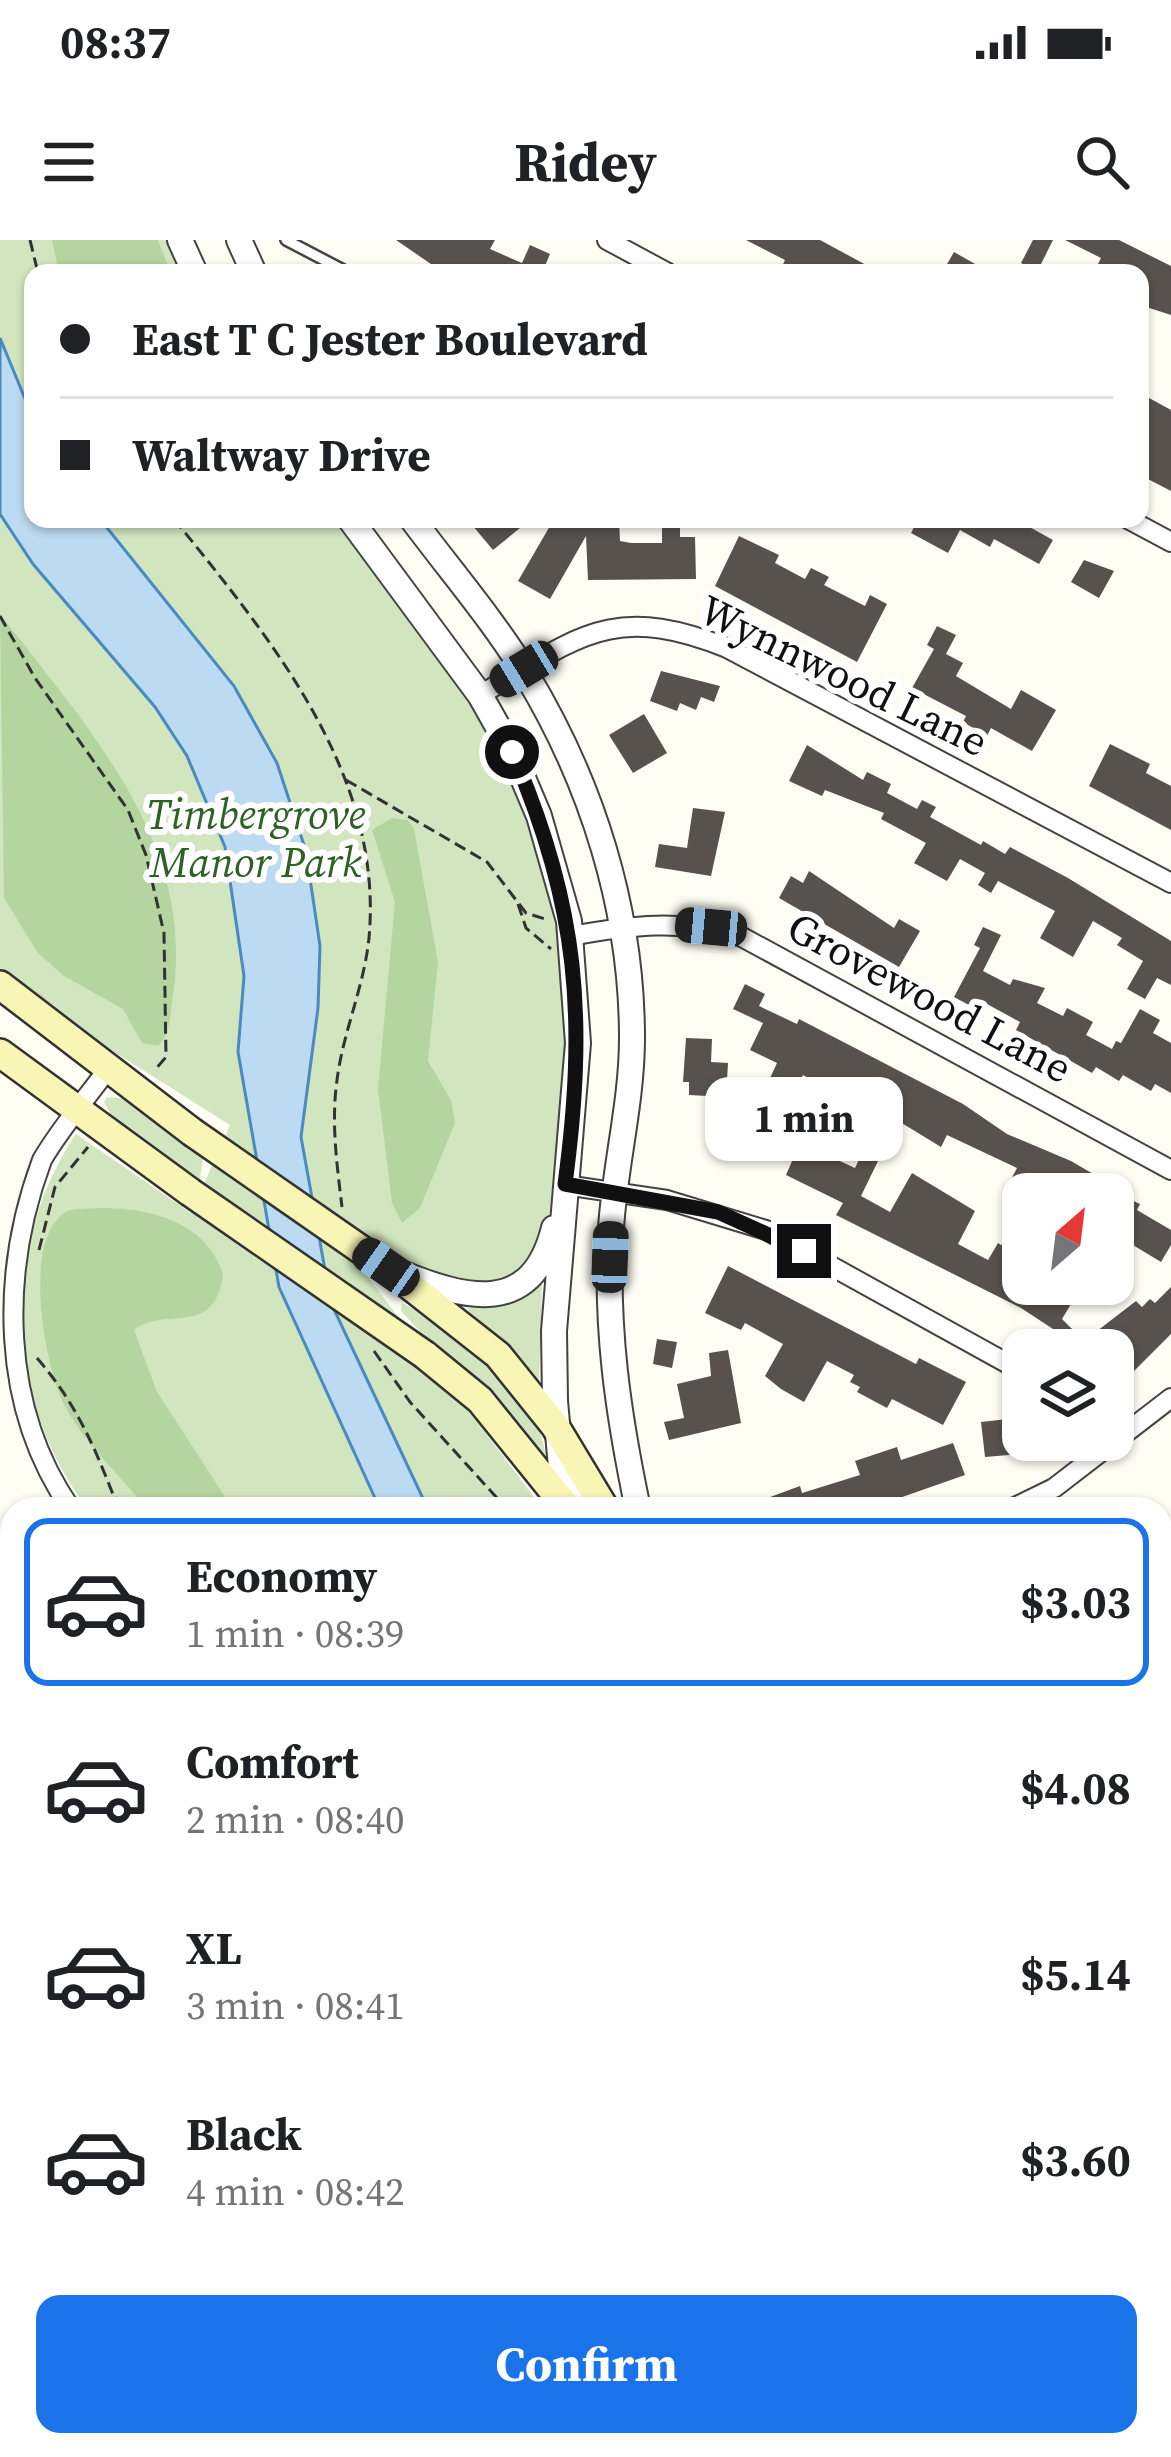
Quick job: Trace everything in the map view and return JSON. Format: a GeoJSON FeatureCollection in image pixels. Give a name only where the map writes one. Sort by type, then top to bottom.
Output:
{"type":"FeatureCollection","features":[{"type":"Feature","properties":{"kind":"main road"},"geometry":{"type":"LineString","coordinates":[[0,985],[107,1070],[386,1267],[498,1355],[555,1426],[598,1497]]}},
{"type":"Feature","properties":{"kind":"main road"},"geometry":{"type":"LineString","coordinates":[[0,1053],[190,1192],[425,1354],[479,1400],[558,1497]]}},
{"type":"Feature","properties":{"kind":"street"},"geometry":{"type":"LineString","coordinates":[[607,240],[651,264]]}},
{"type":"Feature","properties":{"kind":"street"},"geometry":{"type":"LineString","coordinates":[[357,528],[480,695],[539,816],[564,937],[578,1043],[554,1331],[555,1426],[561,1467],[576,1497]]}},
{"type":"Feature","properties":{"kind":"street"},"geometry":{"type":"LineString","coordinates":[[419,528],[524,669],[587,795],[621,927],[632,1037],[608,1323],[612,1387],[635,1497]]}},
{"type":"Feature","properties":{"kind":"street","name":"Wynnwood Lane"},"geometry":{"type":"LineString","coordinates":[[480,695],[590,633],[616,626],[684,631],[728,648],[1171,883]]}},
{"type":"Feature","properties":{"kind":"street","name":"Grovewood Lane"},"geometry":{"type":"LineString","coordinates":[[564,937],[621,927],[711,927],[742,937],[1171,1170]]}},
{"type":"Feature","properties":{"kind":"street"},"geometry":{"type":"LineString","coordinates":[[64,1497],[29,1441],[1,1336],[5,1274],[14,1230],[43,1158],[107,1070]]}},
{"type":"Feature","properties":{"kind":"street"},"geometry":{"type":"LineString","coordinates":[[565,1184],[718,1212],[766,1230],[1002,1360]]}},
{"type":"Feature","properties":{"kind":"street"},"geometry":{"type":"LineString","coordinates":[[386,1267],[450,1292],[503,1294],[532,1273],[550,1244],[565,1184]]}},
{"type":"Feature","properties":{"kind":"street"},"geometry":{"type":"LineString","coordinates":[[1134,1428],[1171,1398]]}},
{"type":"Feature","properties":{"kind":"street"},"geometry":{"type":"LineString","coordinates":[[1036,1497],[1092,1461]]}},
{"type":"Feature","properties":{"kind":"lane"},"geometry":{"type":"LineString","coordinates":[[286,240],[332,264]]}},
{"type":"Feature","properties":{"kind":"path"},"geometry":{"type":"LineString","coordinates":[[181,528],[272,642],[302,689],[344,779],[366,856],[370,907],[363,972],[337,1080],[334,1156],[343,1213]]}},
{"type":"Feature","properties":{"kind":"path"},"geometry":{"type":"LineString","coordinates":[[0,616],[35,678],[128,810],[160,898],[166,1057],[162,1067],[142,1070]]}},
{"type":"Feature","properties":{"kind":"path"},"geometry":{"type":"LineString","coordinates":[[344,779],[488,862],[526,913],[564,937]]}},
{"type":"Feature","properties":{"kind":"path"},"geometry":{"type":"LineString","coordinates":[[518,904],[538,943],[564,937]]}},
{"type":"Feature","properties":{"kind":"path"},"geometry":{"type":"LineString","coordinates":[[37,1255],[56,1187],[92,1142]]}},
{"type":"Feature","properties":{"kind":"path"},"geometry":{"type":"LineString","coordinates":[[368,1334],[410,1402],[496,1497]]}},
{"type":"Feature","properties":{"kind":"path"},"geometry":{"type":"LineString","coordinates":[[32,1342],[36,1357],[67,1390],[94,1442],[113,1497]]}},
{"type":"Feature","properties":{"kind":"green space","name":"Timbergrove Manor Park"},"geometry":{"type":"Polygon","coordinates":[[[0,240],[172,240],[181,264],[24,264],[24,528],[345,528],[485,722],[529,815],[558,918],[569,1028],[547,1236],[526,1269],[484,1290],[406,1263],[396,1254],[368,1277],[534,1497],[80,1497],[40,1420],[27,1372],[22,1323],[24,1274],[34,1225],[51,1178],[76,1134],[191,1213],[230,1125],[35,1002],[0,971],[0,240]]]}},
{"type":"Feature","properties":{"kind":"green space"},"geometry":{"type":"Polygon","coordinates":[[[52,240],[158,240],[167,264],[57,264],[52,240]]]}},
{"type":"Feature","properties":{"kind":"green space"},"geometry":{"type":"Polygon","coordinates":[[[0,614],[99,743],[151,836],[168,886],[176,939],[169,1022],[158,1046],[142,1043],[123,1009],[64,976],[38,953],[4,898],[0,614]]]}},
{"type":"Feature","properties":{"kind":"green space"},"geometry":{"type":"Polygon","coordinates":[[[392,818],[408,820],[414,829],[438,962],[428,1061],[451,1100],[455,1123],[420,1208],[402,1223],[392,1203],[378,1089],[395,902],[372,830],[392,818]]]}},
{"type":"Feature","properties":{"kind":"green space"},"geometry":{"type":"Polygon","coordinates":[[[107,1097],[128,1099],[204,1151],[200,1179],[116,1124],[104,1102],[107,1097]]]}},
{"type":"Feature","properties":{"kind":"green space"},"geometry":{"type":"Polygon","coordinates":[[[70,1210],[138,1211],[181,1225],[213,1253],[223,1274],[210,1307],[200,1314],[147,1323],[134,1330],[157,1392],[225,1497],[137,1497],[70,1415],[55,1381],[40,1298],[45,1243],[55,1223],[70,1210]]]}},
{"type":"Feature","properties":{"kind":"green space"},"geometry":{"type":"Polygon","coordinates":[[[542,1282],[539,1383],[467,1309],[517,1296],[542,1282]]]}},
{"type":"Feature","properties":{"kind":"green space"},"geometry":{"type":"Polygon","coordinates":[[[402,1303],[471,1347],[512,1386],[528,1408],[546,1456],[401,1311],[402,1303]]]}},
{"type":"Feature","properties":{"kind":"water"},"geometry":{"type":"Polygon","coordinates":[[[0,338],[24,396],[24,528],[107,528],[234,686],[277,763],[306,851],[320,946],[318,1008],[301,1137],[331,1303],[422,1497],[375,1497],[279,1287],[238,1052],[244,976],[225,847],[187,756],[155,707],[33,564],[0,514],[0,338]]]}},
{"type":"Feature","properties":{"kind":"building"},"geometry":{"type":"Polygon","coordinates":[[[396,240],[495,240],[490,249],[522,263],[530,245],[550,254],[546,264],[431,264],[396,240]]]}},
{"type":"Feature","properties":{"kind":"building"},"geometry":{"type":"Polygon","coordinates":[[[746,240],[820,240],[864,264],[783,264],[785,260],[746,240]]]}},
{"type":"Feature","properties":{"kind":"building"},"geometry":{"type":"Polygon","coordinates":[[[1033,240],[1053,240],[1041,264],[1021,263],[1033,240]]]}},
{"type":"Feature","properties":{"kind":"building"},"geometry":{"type":"Polygon","coordinates":[[[1065,240],[1119,240],[1171,266],[1171,315],[1149,308],[1149,264],[1098,264],[1101,258],[1065,240]]]}},
{"type":"Feature","properties":{"kind":"building"},"geometry":{"type":"Polygon","coordinates":[[[954,252],[975,264],[947,264],[954,252]]]}},
{"type":"Feature","properties":{"kind":"building"},"geometry":{"type":"Polygon","coordinates":[[[1149,398],[1171,410],[1171,491],[1149,480],[1149,398]]]}},
{"type":"Feature","properties":{"kind":"building"},"geometry":{"type":"Polygon","coordinates":[[[475,528],[520,528],[493,550],[475,528]]]}},
{"type":"Feature","properties":{"kind":"building"},"geometry":{"type":"Polygon","coordinates":[[[549,528],[619,528],[620,541],[631,543],[662,543],[662,528],[680,528],[680,537],[695,537],[696,579],[588,580],[586,536],[550,599],[518,581],[549,528]]]}},
{"type":"Feature","properties":{"kind":"building"},"geometry":{"type":"Polygon","coordinates":[[[914,528],[1031,528],[1053,540],[1039,564],[994,539],[990,547],[960,530],[948,553],[911,533],[914,528]]]}},
{"type":"Feature","properties":{"kind":"building"},"geometry":{"type":"Polygon","coordinates":[[[739,536],[779,555],[775,563],[805,579],[811,568],[829,577],[824,585],[865,606],[870,595],[887,604],[857,662],[715,586],[739,536]]]}},
{"type":"Feature","properties":{"kind":"building"},"geometry":{"type":"Polygon","coordinates":[[[1084,560],[1114,571],[1099,598],[1071,582],[1084,560]]]}},
{"type":"Feature","properties":{"kind":"building"},"geometry":{"type":"Polygon","coordinates":[[[937,626],[956,635],[946,654],[963,663],[956,676],[1011,709],[1021,690],[1056,710],[1032,751],[991,728],[987,736],[963,722],[966,716],[912,688],[934,649],[927,645],[937,626]]]}},
{"type":"Feature","properties":{"kind":"building"},"geometry":{"type":"Polygon","coordinates":[[[661,671],[720,686],[714,702],[701,697],[696,710],[680,703],[677,711],[650,701],[661,671]]]}},
{"type":"Feature","properties":{"kind":"building"},"geometry":{"type":"Polygon","coordinates":[[[644,714],[667,753],[633,773],[609,735],[644,714]]]}},
{"type":"Feature","properties":{"kind":"building"},"geometry":{"type":"Polygon","coordinates":[[[1110,744],[1150,764],[1146,773],[1171,786],[1171,830],[1089,786],[1110,744]]]}},
{"type":"Feature","properties":{"kind":"building"},"geometry":{"type":"Polygon","coordinates":[[[807,745],[863,780],[867,772],[891,784],[887,793],[917,809],[922,800],[936,807],[930,817],[981,845],[983,841],[1005,854],[1010,847],[1068,878],[1171,941],[1171,985],[1157,978],[1145,999],[1127,989],[1143,961],[1117,945],[1122,938],[1093,921],[1073,957],[1040,938],[1055,911],[998,881],[991,893],[978,885],[985,873],[960,859],[947,881],[914,863],[926,843],[881,819],[884,813],[825,790],[822,796],[789,781],[807,745]]]}},
{"type":"Feature","properties":{"kind":"building"},"geometry":{"type":"Polygon","coordinates":[[[693,808],[725,812],[711,876],[655,867],[659,844],[687,848],[693,808]]]}},
{"type":"Feature","properties":{"kind":"building"},"geometry":{"type":"Polygon","coordinates":[[[809,871],[894,928],[899,919],[920,931],[899,967],[779,898],[791,876],[803,883],[809,871]]]}},
{"type":"Feature","properties":{"kind":"building"},"geometry":{"type":"Polygon","coordinates":[[[983,927],[1001,935],[983,971],[1010,985],[1013,979],[1045,988],[1037,1003],[1063,1016],[1067,1008],[1093,1022],[1086,1035],[1112,1049],[1116,1041],[1121,1043],[1140,1009],[1160,1020],[1153,1033],[1171,1043],[1171,1093],[1155,1084],[1151,1091],[1123,1075],[1119,1081],[1096,1067],[1092,1073],[1016,1030],[1020,1022],[987,1004],[982,1012],[954,997],[980,948],[974,945],[983,927]]]}},
{"type":"Feature","properties":{"kind":"building"},"geometry":{"type":"Polygon","coordinates":[[[745,984],[765,994],[759,1006],[797,1024],[799,1019],[963,1104],[1007,1134],[1092,1173],[1014,1173],[1017,1168],[947,1135],[941,1147],[877,1108],[862,1137],[845,1128],[857,1104],[803,1075],[794,1093],[786,1088],[771,1121],[754,1113],[777,1063],[750,1050],[763,1023],[733,1009],[745,984]]]}},
{"type":"Feature","properties":{"kind":"building"},"geometry":{"type":"Polygon","coordinates":[[[686,1038],[712,1039],[711,1062],[728,1063],[726,1097],[689,1095],[689,1082],[683,1082],[686,1038]]]}},
{"type":"Feature","properties":{"kind":"building"},"geometry":{"type":"Polygon","coordinates":[[[814,1149],[855,1168],[863,1151],[879,1159],[861,1196],[890,1212],[912,1173],[975,1211],[958,1244],[988,1260],[998,1243],[1002,1245],[1002,1298],[836,1215],[843,1203],[786,1175],[796,1152],[809,1159],[814,1149]]]}},
{"type":"Feature","properties":{"kind":"building"},"geometry":{"type":"Polygon","coordinates":[[[1134,1201],[1140,1204],[1137,1210],[1171,1230],[1171,1245],[1161,1262],[1134,1246],[1134,1201]]]}},
{"type":"Feature","properties":{"kind":"building"},"geometry":{"type":"Polygon","coordinates":[[[728,1266],[916,1364],[919,1358],[966,1382],[943,1425],[892,1399],[887,1408],[857,1392],[860,1387],[850,1382],[854,1375],[827,1361],[804,1402],[781,1389],[765,1376],[783,1344],[745,1323],[741,1330],[705,1313],[728,1266]]]}},
{"type":"Feature","properties":{"kind":"building"},"geometry":{"type":"Polygon","coordinates":[[[1171,1287],[1171,1334],[1134,1371],[1134,1329],[1100,1329],[1136,1301],[1142,1307],[1150,1299],[1155,1303],[1171,1287]]]}},
{"type":"Feature","properties":{"kind":"building"},"geometry":{"type":"Polygon","coordinates":[[[1015,1305],[1070,1305],[1062,1319],[1072,1329],[1053,1329],[1015,1305]]]}},
{"type":"Feature","properties":{"kind":"building"},"geometry":{"type":"Polygon","coordinates":[[[657,1339],[677,1342],[672,1368],[653,1364],[657,1339]]]}},
{"type":"Feature","properties":{"kind":"building"},"geometry":{"type":"Polygon","coordinates":[[[728,1350],[741,1423],[669,1440],[664,1422],[684,1418],[677,1384],[711,1376],[709,1353],[728,1350]]]}},
{"type":"Feature","properties":{"kind":"building"},"geometry":{"type":"Polygon","coordinates":[[[1002,1420],[1002,1456],[985,1457],[981,1422],[1002,1420]]]}},
{"type":"Feature","properties":{"kind":"building"},"geometry":{"type":"Polygon","coordinates":[[[953,1443],[965,1475],[902,1497],[770,1497],[800,1486],[802,1493],[860,1475],[855,1461],[897,1447],[901,1460],[953,1443]]]}},
{"type":"Feature","properties":{"kind":"route"},"geometry":{"type":"LineString","coordinates":[[512,752],[553,860],[574,950],[578,1043],[565,1184],[718,1212],[804,1251]]}}]}
